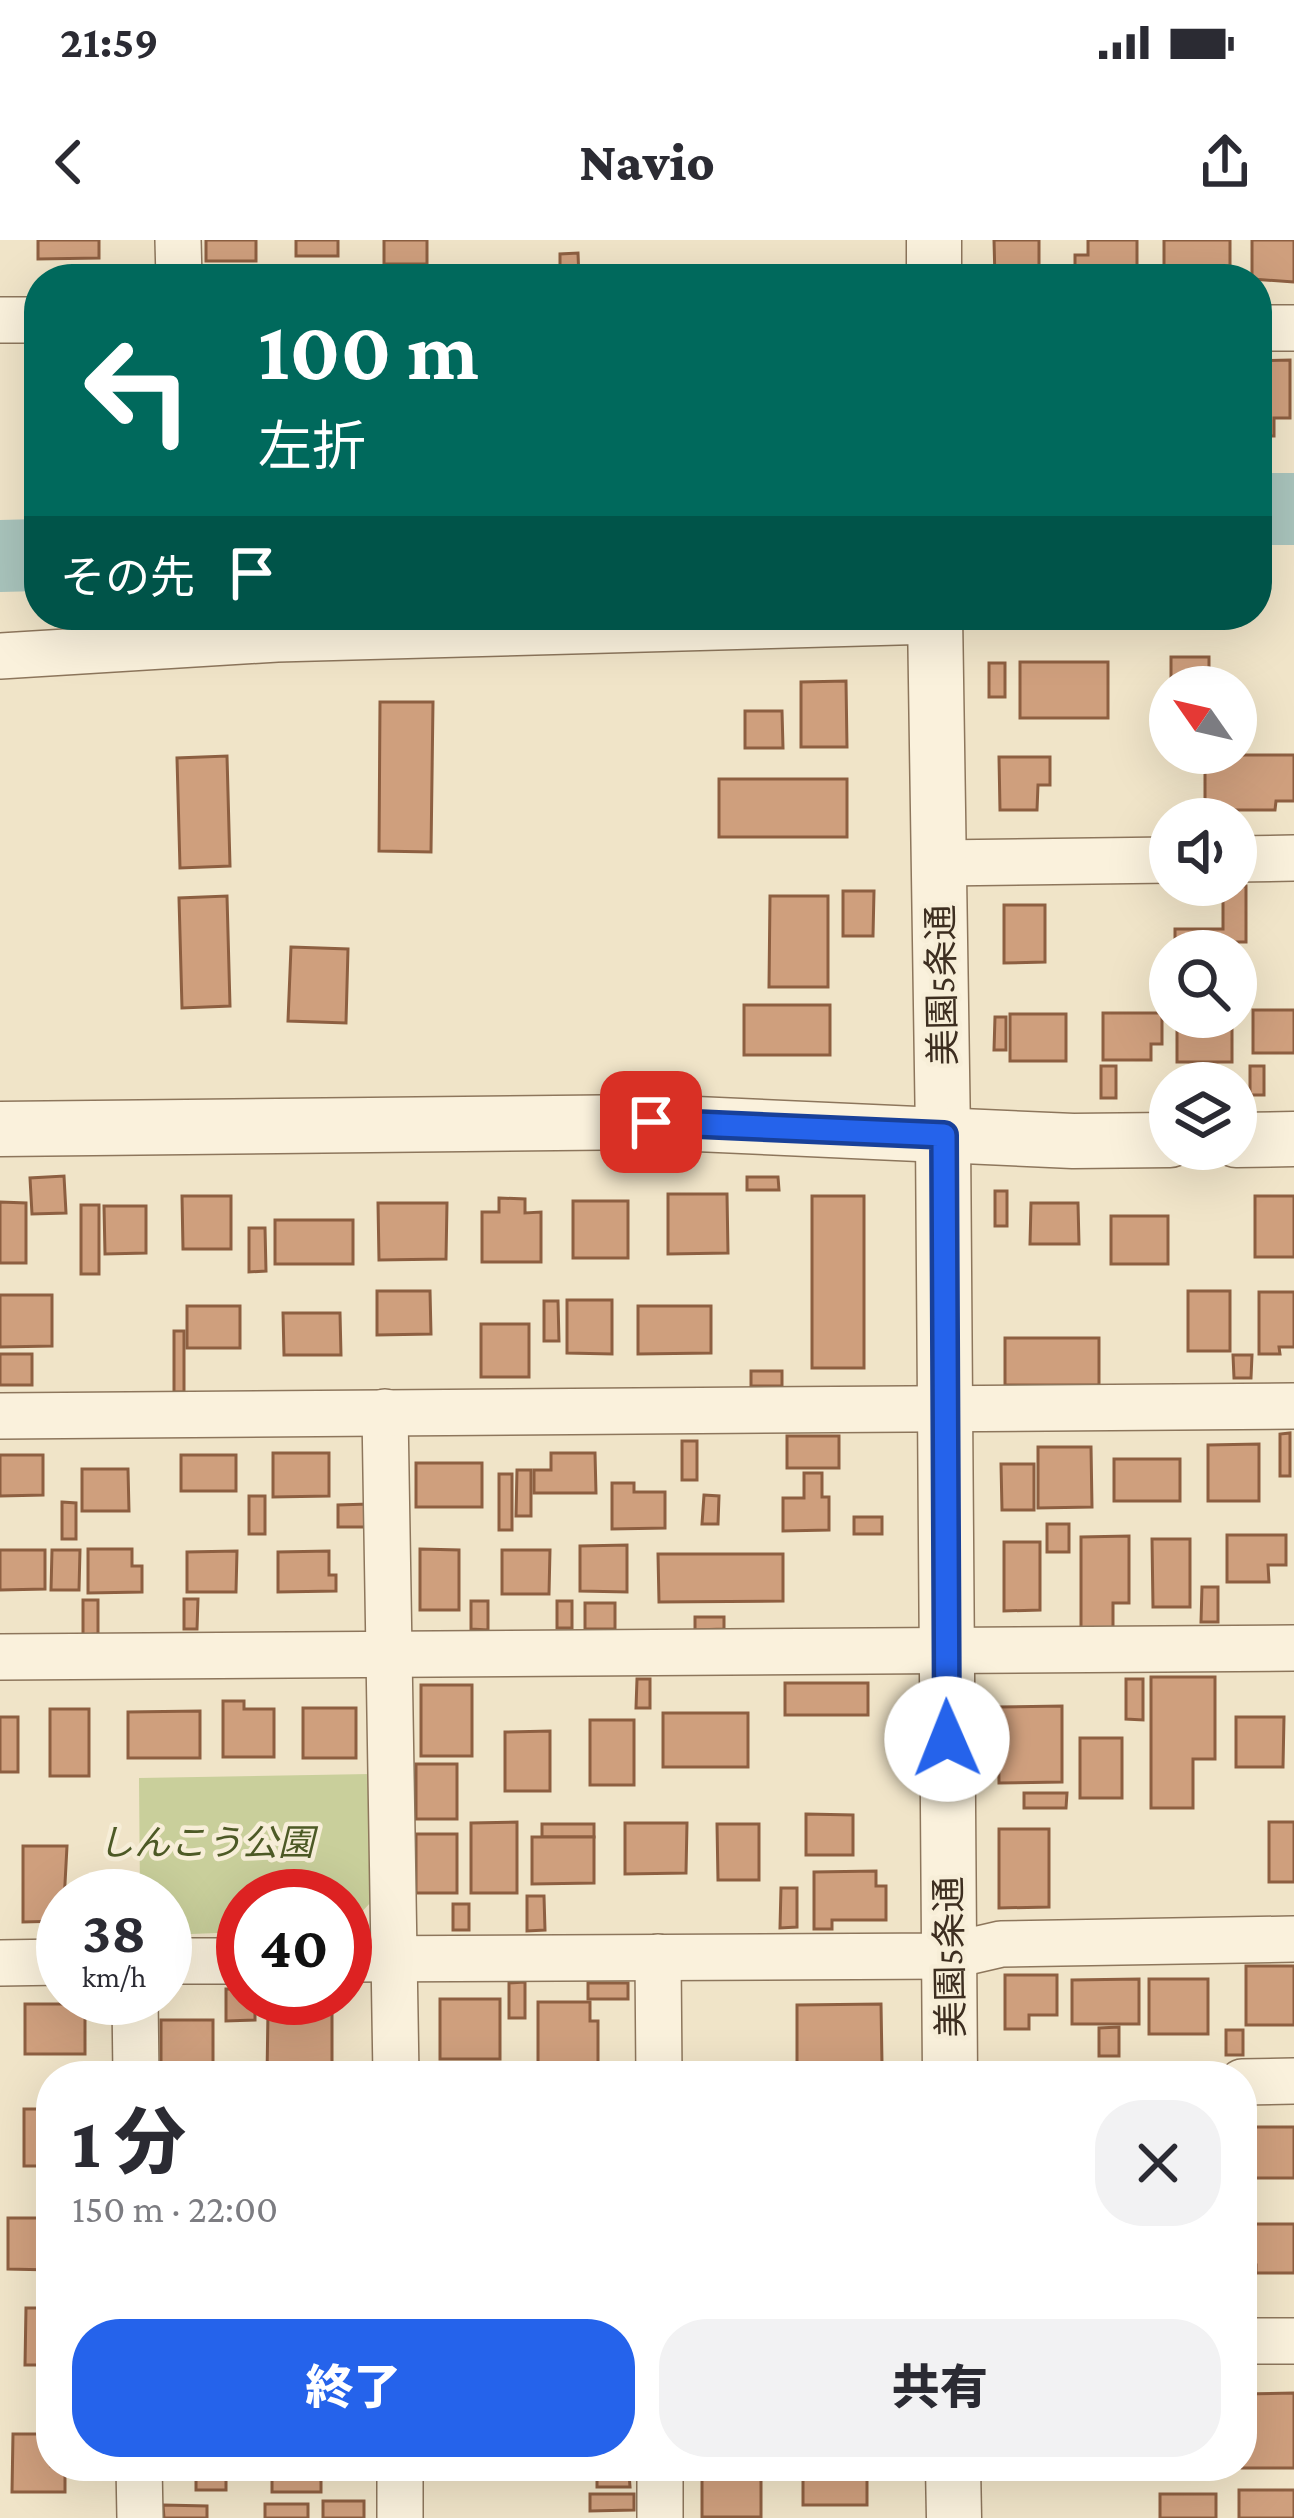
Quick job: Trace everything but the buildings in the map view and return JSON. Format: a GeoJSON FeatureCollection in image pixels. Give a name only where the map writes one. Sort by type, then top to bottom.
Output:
{"type":"FeatureCollection","features":[{"type":"Feature","properties":{"kind":"street"},"geometry":{"type":"LineString","coordinates":[[0,656],[277,639],[559,630]]}},
{"type":"Feature","properties":{"kind":"street","name":"美園5条通"},"geometry":{"type":"LineString","coordinates":[[935,630],[944,1135],[950,2061]]}},
{"type":"Feature","properties":{"kind":"street"},"geometry":{"type":"LineString","coordinates":[[1257,859],[1294,858]]}},
{"type":"Feature","properties":{"kind":"street"},"geometry":{"type":"LineString","coordinates":[[939,862],[1149,860]]}},
{"type":"Feature","properties":{"kind":"street"},"geometry":{"type":"LineString","coordinates":[[0,1129],[651,1122],[1149,1140]]}},
{"type":"Feature","properties":{"kind":"street"},"geometry":{"type":"LineString","coordinates":[[1257,1140],[1294,1139]]}},
{"type":"Feature","properties":{"kind":"street"},"geometry":{"type":"LineString","coordinates":[[0,1416],[1294,1406]]}},
{"type":"Feature","properties":{"kind":"street"},"geometry":{"type":"LineString","coordinates":[[385,1412],[396,2061]]}},
{"type":"Feature","properties":{"kind":"street"},"geometry":{"type":"LineString","coordinates":[[0,1657],[1294,1648]]}},
{"type":"Feature","properties":{"kind":"street"},"geometry":{"type":"LineString","coordinates":[[372,1959],[949,1956],[1001,1944],[1294,1939]]}},
{"type":"Feature","properties":{"kind":"street"},"geometry":{"type":"LineString","coordinates":[[658,1958],[658,2061]]}},
{"type":"Feature","properties":{"kind":"street"},"geometry":{"type":"LineString","coordinates":[[0,1963],[36,1962]]}},
{"type":"Feature","properties":{"kind":"street"},"geometry":{"type":"LineString","coordinates":[[135,2025],[136,2061]]}},
{"type":"Feature","properties":{"kind":"street"},"geometry":{"type":"LineString","coordinates":[[1257,2082],[1294,2081]]}},
{"type":"Feature","properties":{"kind":"street"},"geometry":{"type":"LineString","coordinates":[[1257,2341],[1294,2341]]}},
{"type":"Feature","properties":{"kind":"street"},"geometry":{"type":"LineString","coordinates":[[139,2481],[140,2518]]}},
{"type":"Feature","properties":{"kind":"street"},"geometry":{"type":"LineString","coordinates":[[400,2481],[400,2518]]}},
{"type":"Feature","properties":{"kind":"street"},"geometry":{"type":"LineString","coordinates":[[660,2481],[660,2518]]}},
{"type":"Feature","properties":{"kind":"street"},"geometry":{"type":"LineString","coordinates":[[953,2481],[954,2518]]}},
{"type":"Feature","properties":{"kind":"green space","name":"しんこう公園"},"geometry":{"type":"Polygon","coordinates":[[[370,1774],[371,1869],[216,1869],[216,1933],[192,1934],[192,1869],[140,1869],[139,1778],[370,1774]]]}},
{"type":"Feature","properties":{"kind":"waterway"},"geometry":{"type":"LineString","coordinates":[[1272,509],[1294,509]]}},
{"type":"Feature","properties":{"kind":"waterway"},"geometry":{"type":"LineString","coordinates":[[0,556],[24,555]]}},
{"type":"Feature","properties":{"kind":"route"},"geometry":{"type":"LineString","coordinates":[[651,1122],[944,1135],[947,1739]]}}]}
